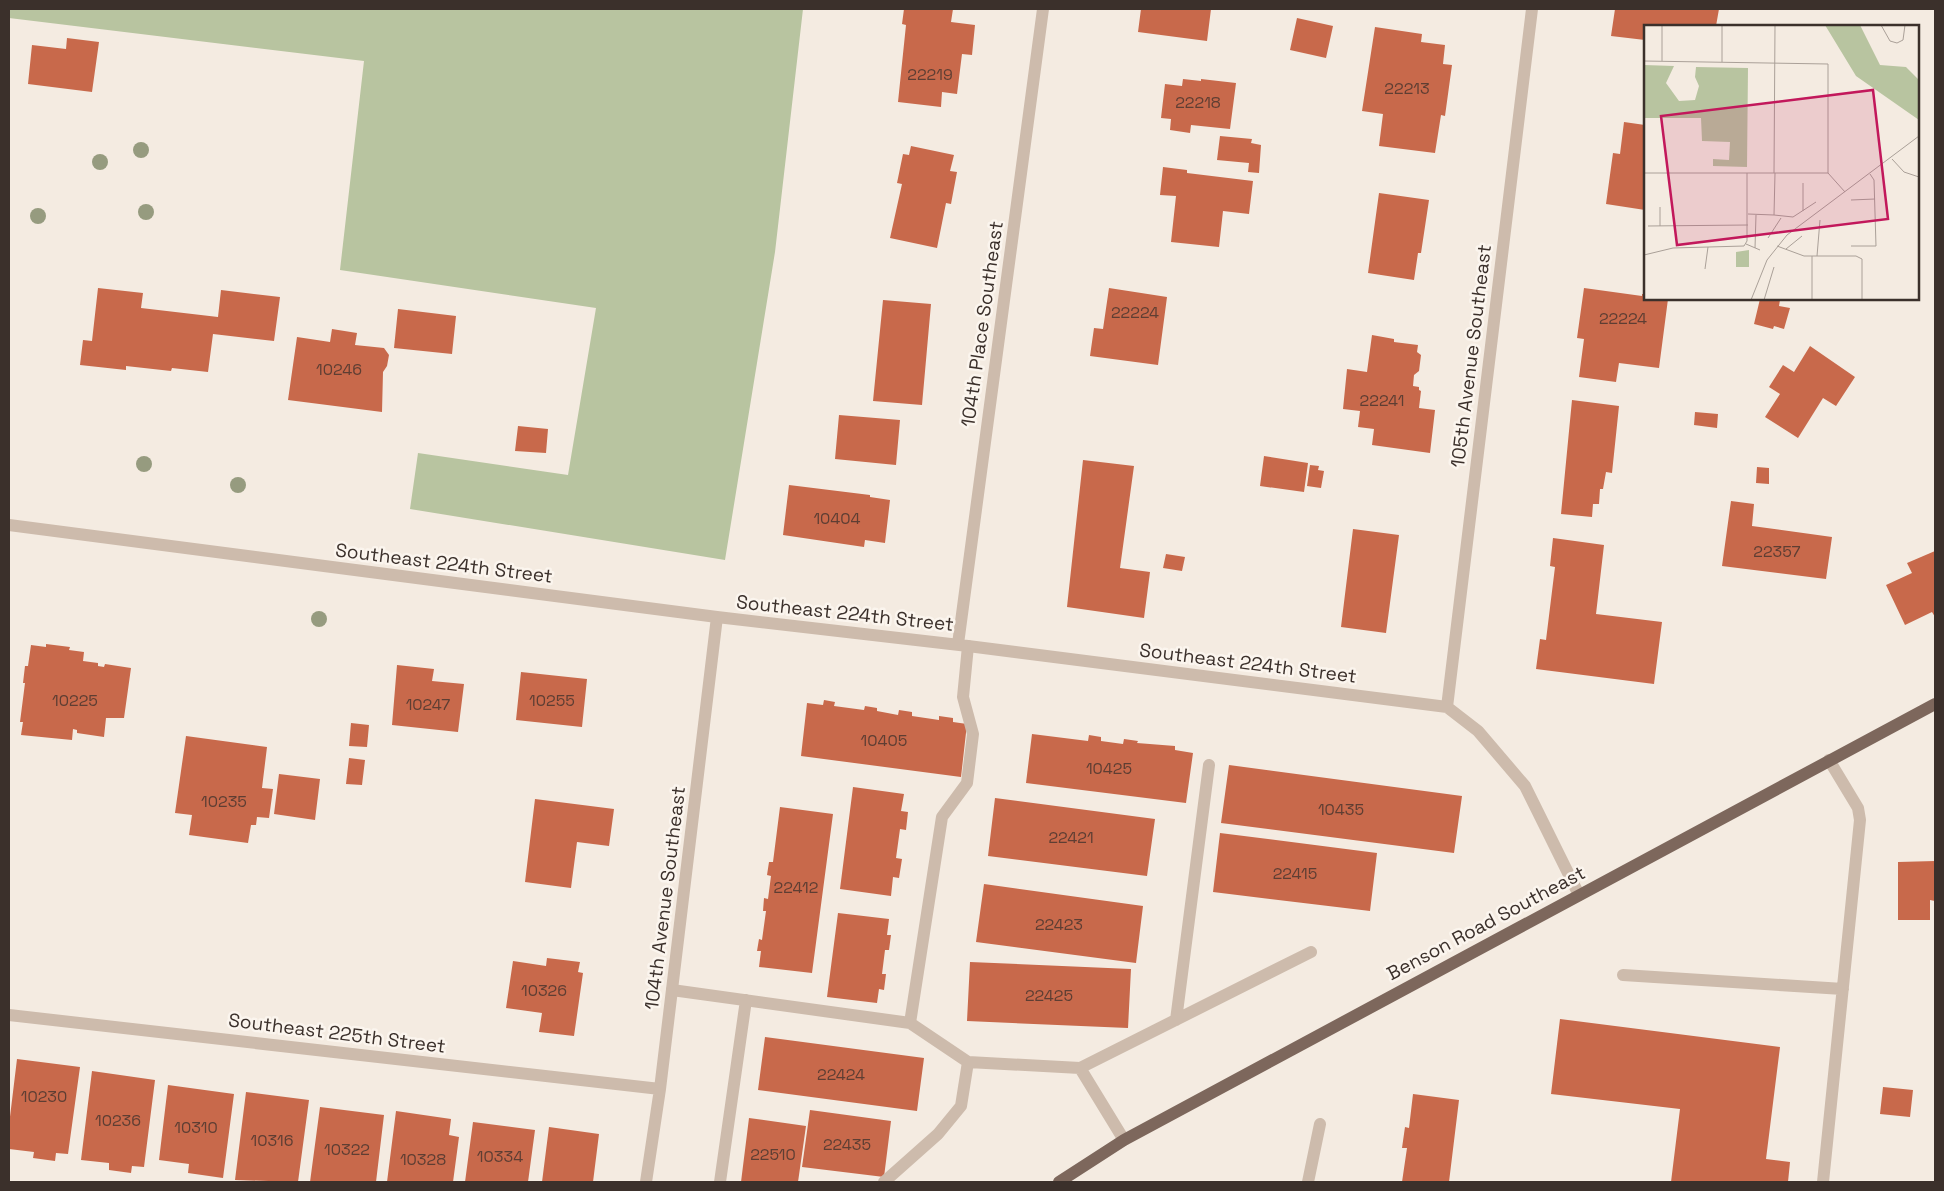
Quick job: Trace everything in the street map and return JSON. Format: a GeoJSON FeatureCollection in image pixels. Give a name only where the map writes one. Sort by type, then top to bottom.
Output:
{"type":"FeatureCollection","features":[{"type":"Feature","properties":{"kind":"main road","name":"Benson Road Southeast"},"geometry":{"type":"LineString","coordinates":[[1059,1182],[1124,1140],[1935,704]]}},
{"type":"Feature","properties":{"kind":"street","name":"104th Place Southeast"},"geometry":{"type":"LineString","coordinates":[[910,1023],[942,817],[967,783],[973,734],[964,697],[963,645],[1042,9]]}},
{"type":"Feature","properties":{"kind":"street","name":"105th Avenue Southeast"},"geometry":{"type":"LineString","coordinates":[[1447,707],[1532,9]]}},
{"type":"Feature","properties":{"kind":"street","name":"Southeast 224th Street"},"geometry":{"type":"LineString","coordinates":[[9,525],[717,617],[963,645],[1447,707]]}},
{"type":"Feature","properties":{"kind":"street","name":"104th Avenue Southeast"},"geometry":{"type":"LineString","coordinates":[[646,1182],[660,1089],[717,617]]}},
{"type":"Feature","properties":{"kind":"street"},"geometry":{"type":"LineString","coordinates":[[1447,707],[1483,736],[1525,786],[1579,895]]}},
{"type":"Feature","properties":{"kind":"street"},"geometry":{"type":"LineString","coordinates":[[1823,1182],[1860,820],[1858,808],[1829,760]]}},
{"type":"Feature","properties":{"kind":"street"},"geometry":{"type":"LineString","coordinates":[[1176,1020],[1209,765]]}},
{"type":"Feature","properties":{"kind":"street"},"geometry":{"type":"LineString","coordinates":[[672,990],[910,1023],[968,1062],[1080,1068],[1312,952]]}},
{"type":"Feature","properties":{"kind":"street"},"geometry":{"type":"LineString","coordinates":[[1623,975],[1843,989]]}},
{"type":"Feature","properties":{"kind":"street"},"geometry":{"type":"LineString","coordinates":[[720,1182],[746,1000]]}},
{"type":"Feature","properties":{"kind":"street","name":"Southeast 225th Street"},"geometry":{"type":"LineString","coordinates":[[9,1015],[660,1089]]}},
{"type":"Feature","properties":{"kind":"street"},"geometry":{"type":"LineString","coordinates":[[884,1182],[938,1134],[961,1106],[968,1062]]}},
{"type":"Feature","properties":{"kind":"street"},"geometry":{"type":"LineString","coordinates":[[1080,1068],[1124,1140]]}},
{"type":"Feature","properties":{"kind":"street"},"geometry":{"type":"LineString","coordinates":[[1308,1182],[1320,1124]]}},
{"type":"Feature","properties":{"kind":"green space"},"geometry":{"type":"Polygon","coordinates":[[[9,9],[803,9],[775,252],[725,560],[410,509],[418,453],[568,475],[596,308],[340,270],[364,61],[9,18],[9,9]]]}},
{"type":"Feature","properties":{"kind":"building"},"geometry":{"type":"Polygon","coordinates":[[[904,9],[953,9],[951,22],[975,25],[972,55],[962,54],[957,94],[942,92],[941,107],[898,102],[906,25],[902,24],[904,9]]]}},
{"type":"Feature","properties":{"kind":"building"},"geometry":{"type":"Polygon","coordinates":[[[1141,9],[1211,9],[1207,41],[1138,32],[1141,9]]]}},
{"type":"Feature","properties":{"kind":"building"},"geometry":{"type":"Polygon","coordinates":[[[1615,9],[1719,9],[1716,25],[1644,25],[1644,40],[1611,36],[1615,9]]]}},
{"type":"Feature","properties":{"kind":"building"},"geometry":{"type":"Polygon","coordinates":[[[1297,18],[1333,26],[1326,58],[1290,50],[1297,18]]]}},
{"type":"Feature","properties":{"kind":"building"},"geometry":{"type":"Polygon","coordinates":[[[1375,27],[1422,34],[1421,42],[1445,45],[1443,64],[1452,65],[1445,116],[1441,115],[1435,153],[1379,146],[1383,114],[1362,111],[1375,27]]]}},
{"type":"Feature","properties":{"kind":"building"},"geometry":{"type":"Polygon","coordinates":[[[67,38],[99,42],[92,92],[28,84],[32,45],[66,49],[67,38]]]}},
{"type":"Feature","properties":{"kind":"building"},"geometry":{"type":"Polygon","coordinates":[[[1183,79],[1236,83],[1230,129],[1191,125],[1190,133],[1170,130],[1171,119],[1161,118],[1165,84],[1182,86],[1183,79]]]}},
{"type":"Feature","properties":{"kind":"building"},"geometry":{"type":"Polygon","coordinates":[[[1624,122],[1644,125],[1644,210],[1606,204],[1613,153],[1620,154],[1624,122]]]}},
{"type":"Feature","properties":{"kind":"building"},"geometry":{"type":"Polygon","coordinates":[[[1220,136],[1252,139],[1251,143],[1261,145],[1259,173],[1248,172],[1249,163],[1217,160],[1220,136]]]}},
{"type":"Feature","properties":{"kind":"building"},"geometry":{"type":"Polygon","coordinates":[[[911,146],[954,155],[950,171],[957,172],[951,204],[946,203],[937,248],[890,238],[902,184],[897,183],[903,154],[909,155],[911,146]]]}},
{"type":"Feature","properties":{"kind":"building"},"geometry":{"type":"Polygon","coordinates":[[[1163,167],[1187,170],[1187,173],[1253,181],[1249,214],[1223,211],[1219,247],[1171,242],[1176,196],[1160,195],[1163,167]]]}},
{"type":"Feature","properties":{"kind":"building"},"geometry":{"type":"Polygon","coordinates":[[[1379,193],[1429,200],[1421,253],[1418,253],[1414,280],[1368,273],[1379,193]]]}},
{"type":"Feature","properties":{"kind":"building"},"geometry":{"type":"Polygon","coordinates":[[[98,288],[143,293],[141,308],[218,317],[221,290],[280,297],[274,341],[213,334],[208,372],[172,368],[171,371],[126,366],[126,370],[80,365],[83,340],[92,341],[98,288]]]}},
{"type":"Feature","properties":{"kind":"building"},"geometry":{"type":"Polygon","coordinates":[[[1109,288],[1167,297],[1158,365],[1090,356],[1094,328],[1103,329],[1109,288]]]}},
{"type":"Feature","properties":{"kind":"building"},"geometry":{"type":"Polygon","coordinates":[[[1584,288],[1642,296],[1644,294],[1644,300],[1668,300],[1659,368],[1619,363],[1616,382],[1579,377],[1584,339],[1577,338],[1584,288]]]}},
{"type":"Feature","properties":{"kind":"building"},"geometry":{"type":"Polygon","coordinates":[[[883,300],[931,304],[922,405],[873,401],[883,300]]]}},
{"type":"Feature","properties":{"kind":"building"},"geometry":{"type":"Polygon","coordinates":[[[1760,300],[1780,300],[1779,306],[1790,308],[1784,329],[1774,326],[1773,329],[1754,324],[1760,300]]]}},
{"type":"Feature","properties":{"kind":"building"},"geometry":{"type":"Polygon","coordinates":[[[398,309],[456,316],[452,354],[394,348],[398,309]]]}},
{"type":"Feature","properties":{"kind":"building"},"geometry":{"type":"Polygon","coordinates":[[[332,329],[357,333],[355,345],[384,348],[389,355],[387,366],[383,372],[382,412],[288,400],[297,337],[330,342],[332,329]]]}},
{"type":"Feature","properties":{"kind":"building"},"geometry":{"type":"Polygon","coordinates":[[[1372,335],[1394,339],[1394,342],[1418,345],[1417,352],[1421,355],[1419,371],[1414,375],[1413,386],[1419,387],[1421,391],[1419,408],[1435,410],[1430,453],[1372,445],[1374,429],[1358,427],[1360,411],[1343,409],[1347,369],[1367,372],[1372,335]]]}},
{"type":"Feature","properties":{"kind":"building"},"geometry":{"type":"Polygon","coordinates":[[[1810,346],[1855,377],[1836,406],[1823,398],[1798,438],[1765,417],[1780,394],[1769,387],[1783,365],[1794,372],[1810,346]]]}},
{"type":"Feature","properties":{"kind":"building"},"geometry":{"type":"Polygon","coordinates":[[[1572,400],[1619,406],[1612,473],[1606,472],[1603,489],[1600,489],[1599,504],[1593,504],[1592,517],[1561,514],[1572,400]]]}},
{"type":"Feature","properties":{"kind":"building"},"geometry":{"type":"Polygon","coordinates":[[[1695,412],[1718,414],[1717,428],[1694,425],[1695,412]]]}},
{"type":"Feature","properties":{"kind":"building"},"geometry":{"type":"Polygon","coordinates":[[[839,415],[900,420],[896,465],[835,459],[839,415]]]}},
{"type":"Feature","properties":{"kind":"building"},"geometry":{"type":"Polygon","coordinates":[[[518,426],[548,429],[546,453],[515,451],[518,426]]]}},
{"type":"Feature","properties":{"kind":"building"},"geometry":{"type":"Polygon","coordinates":[[[1264,456],[1308,463],[1304,492],[1260,486],[1264,456]]]}},
{"type":"Feature","properties":{"kind":"building"},"geometry":{"type":"Polygon","coordinates":[[[1083,460],[1134,466],[1120,568],[1150,572],[1144,618],[1067,607],[1083,460]]]}},
{"type":"Feature","properties":{"kind":"building"},"geometry":{"type":"Polygon","coordinates":[[[1310,465],[1319,466],[1318,470],[1324,471],[1321,488],[1307,486],[1310,465]]]}},
{"type":"Feature","properties":{"kind":"building"},"geometry":{"type":"Polygon","coordinates":[[[1757,467],[1769,468],[1769,484],[1756,483],[1757,467]]]}},
{"type":"Feature","properties":{"kind":"building"},"geometry":{"type":"Polygon","coordinates":[[[789,485],[870,495],[870,497],[890,500],[885,543],[865,540],[864,547],[783,535],[789,485]]]}},
{"type":"Feature","properties":{"kind":"building"},"geometry":{"type":"Polygon","coordinates":[[[1731,501],[1754,504],[1752,526],[1832,537],[1826,579],[1722,566],[1731,501]]]}},
{"type":"Feature","properties":{"kind":"building"},"geometry":{"type":"Polygon","coordinates":[[[1353,529],[1399,535],[1386,633],[1341,627],[1353,529]]]}},
{"type":"Feature","properties":{"kind":"building"},"geometry":{"type":"Polygon","coordinates":[[[1553,538],[1604,545],[1596,614],[1662,622],[1654,684],[1536,669],[1540,639],[1546,640],[1555,567],[1550,566],[1553,538]]]}},
{"type":"Feature","properties":{"kind":"building"},"geometry":{"type":"Polygon","coordinates":[[[1935,551],[1935,617],[1932,612],[1905,625],[1886,585],[1912,573],[1907,563],[1935,551]]]}},
{"type":"Feature","properties":{"kind":"building"},"geometry":{"type":"Polygon","coordinates":[[[1166,554],[1185,557],[1182,571],[1163,568],[1166,554]]]}},
{"type":"Feature","properties":{"kind":"building"},"geometry":{"type":"Polygon","coordinates":[[[46,644],[70,647],[69,650],[84,652],[83,661],[98,663],[98,666],[104,667],[105,664],[131,668],[124,718],[106,718],[104,737],[77,733],[77,730],[73,729],[72,740],[21,735],[23,722],[20,722],[25,683],[23,683],[25,666],[28,666],[31,645],[46,647],[46,644]]]}},
{"type":"Feature","properties":{"kind":"building"},"geometry":{"type":"Polygon","coordinates":[[[397,665],[434,669],[432,681],[464,684],[458,732],[392,725],[397,665]]]}},
{"type":"Feature","properties":{"kind":"building"},"geometry":{"type":"Polygon","coordinates":[[[521,672],[587,679],[582,727],[516,720],[521,672]]]}},
{"type":"Feature","properties":{"kind":"building"},"geometry":{"type":"Polygon","coordinates":[[[824,700],[835,702],[834,706],[864,710],[865,706],[877,708],[877,711],[898,715],[899,710],[912,712],[912,716],[939,720],[939,716],[953,718],[953,722],[967,724],[961,777],[801,756],[807,703],[823,705],[824,700]]]}},
{"type":"Feature","properties":{"kind":"building"},"geometry":{"type":"Polygon","coordinates":[[[351,723],[369,725],[367,747],[349,746],[351,723]]]}},
{"type":"Feature","properties":{"kind":"building"},"geometry":{"type":"Polygon","coordinates":[[[1032,734],[1088,741],[1089,735],[1101,737],[1101,741],[1123,744],[1124,739],[1138,741],[1137,743],[1175,746],[1175,750],[1193,753],[1186,803],[1026,783],[1032,734]]]}},
{"type":"Feature","properties":{"kind":"building"},"geometry":{"type":"Polygon","coordinates":[[[186,736],[267,747],[262,788],[273,789],[269,818],[257,817],[256,825],[251,825],[248,843],[189,835],[192,815],[175,813],[186,736]]]}},
{"type":"Feature","properties":{"kind":"building"},"geometry":{"type":"Polygon","coordinates":[[[349,758],[365,760],[362,785],[346,784],[349,758]]]}},
{"type":"Feature","properties":{"kind":"building"},"geometry":{"type":"Polygon","coordinates":[[[1229,765],[1462,796],[1454,853],[1221,823],[1229,765]]]}},
{"type":"Feature","properties":{"kind":"building"},"geometry":{"type":"Polygon","coordinates":[[[279,774],[320,779],[315,820],[274,814],[279,774]]]}},
{"type":"Feature","properties":{"kind":"building"},"geometry":{"type":"Polygon","coordinates":[[[853,787],[904,794],[901,811],[908,812],[906,830],[900,829],[896,858],[902,859],[899,878],[893,877],[891,896],[840,889],[853,787]]]}},
{"type":"Feature","properties":{"kind":"building"},"geometry":{"type":"Polygon","coordinates":[[[995,798],[1155,819],[1147,876],[988,856],[995,798]]]}},
{"type":"Feature","properties":{"kind":"building"},"geometry":{"type":"Polygon","coordinates":[[[535,799],[614,809],[609,846],[577,842],[571,888],[525,882],[535,799]]]}},
{"type":"Feature","properties":{"kind":"building"},"geometry":{"type":"Polygon","coordinates":[[[780,807],[833,814],[812,973],[759,967],[761,951],[757,951],[759,939],[762,940],[766,911],[763,911],[764,898],[768,899],[771,876],[767,875],[769,862],[773,862],[780,807]]]}},
{"type":"Feature","properties":{"kind":"building"},"geometry":{"type":"Polygon","coordinates":[[[1220,833],[1377,853],[1370,911],[1213,892],[1220,833]]]}},
{"type":"Feature","properties":{"kind":"building"},"geometry":{"type":"Polygon","coordinates":[[[1935,861],[1935,901],[1930,900],[1930,920],[1898,920],[1898,862],[1935,861]]]}},
{"type":"Feature","properties":{"kind":"building"},"geometry":{"type":"Polygon","coordinates":[[[984,884],[1143,906],[1136,963],[976,942],[984,884]]]}},
{"type":"Feature","properties":{"kind":"building"},"geometry":{"type":"Polygon","coordinates":[[[838,913],[889,919],[887,935],[891,935],[889,950],[885,950],[882,974],[886,974],[884,990],[879,989],[877,1003],[827,997],[838,913]]]}},
{"type":"Feature","properties":{"kind":"building"},"geometry":{"type":"Polygon","coordinates":[[[547,958],[580,962],[578,972],[583,973],[574,1036],[539,1032],[542,1013],[506,1008],[513,961],[546,966],[547,958]]]}},
{"type":"Feature","properties":{"kind":"building"},"geometry":{"type":"Polygon","coordinates":[[[970,962],[1131,969],[1128,1028],[967,1021],[970,962]]]}},
{"type":"Feature","properties":{"kind":"building"},"geometry":{"type":"Polygon","coordinates":[[[1560,1019],[1780,1047],[1766,1159],[1790,1162],[1788,1182],[1671,1182],[1680,1109],[1551,1094],[1560,1019]]]}},
{"type":"Feature","properties":{"kind":"building"},"geometry":{"type":"Polygon","coordinates":[[[765,1037],[924,1058],[917,1111],[758,1090],[765,1037]]]}},
{"type":"Feature","properties":{"kind":"building"},"geometry":{"type":"Polygon","coordinates":[[[17,1059],[80,1067],[68,1154],[56,1153],[55,1161],[33,1158],[34,1152],[9,1149],[9,1125],[17,1059]]]}},
{"type":"Feature","properties":{"kind":"building"},"geometry":{"type":"Polygon","coordinates":[[[92,1071],[155,1080],[144,1167],[132,1166],[131,1173],[109,1170],[109,1163],[81,1160],[92,1071]]]}},
{"type":"Feature","properties":{"kind":"building"},"geometry":{"type":"Polygon","coordinates":[[[168,1085],[234,1094],[223,1178],[188,1173],[189,1164],[159,1160],[168,1085]]]}},
{"type":"Feature","properties":{"kind":"building"},"geometry":{"type":"Polygon","coordinates":[[[1883,1087],[1913,1090],[1910,1117],[1880,1114],[1883,1087]]]}},
{"type":"Feature","properties":{"kind":"building"},"geometry":{"type":"Polygon","coordinates":[[[246,1092],[309,1100],[298,1182],[235,1180],[246,1092]]]}},
{"type":"Feature","properties":{"kind":"building"},"geometry":{"type":"Polygon","coordinates":[[[1413,1094],[1459,1100],[1449,1182],[1402,1182],[1407,1148],[1402,1148],[1405,1127],[1409,1128],[1413,1094]]]}},
{"type":"Feature","properties":{"kind":"building"},"geometry":{"type":"Polygon","coordinates":[[[320,1107],[384,1115],[376,1182],[310,1182],[320,1107]]]}},
{"type":"Feature","properties":{"kind":"building"},"geometry":{"type":"Polygon","coordinates":[[[810,1110],[891,1121],[884,1177],[802,1167],[810,1110]]]}},
{"type":"Feature","properties":{"kind":"building"},"geometry":{"type":"Polygon","coordinates":[[[396,1111],[451,1119],[449,1135],[459,1137],[453,1182],[387,1182],[396,1111]]]}},
{"type":"Feature","properties":{"kind":"building"},"geometry":{"type":"Polygon","coordinates":[[[749,1118],[806,1126],[798,1182],[741,1182],[749,1118]]]}},
{"type":"Feature","properties":{"kind":"building"},"geometry":{"type":"Polygon","coordinates":[[[473,1122],[535,1130],[528,1182],[465,1182],[473,1122]]]}},
{"type":"Feature","properties":{"kind":"building"},"geometry":{"type":"Polygon","coordinates":[[[549,1127],[599,1134],[593,1182],[542,1182],[549,1127]]]}}]}
